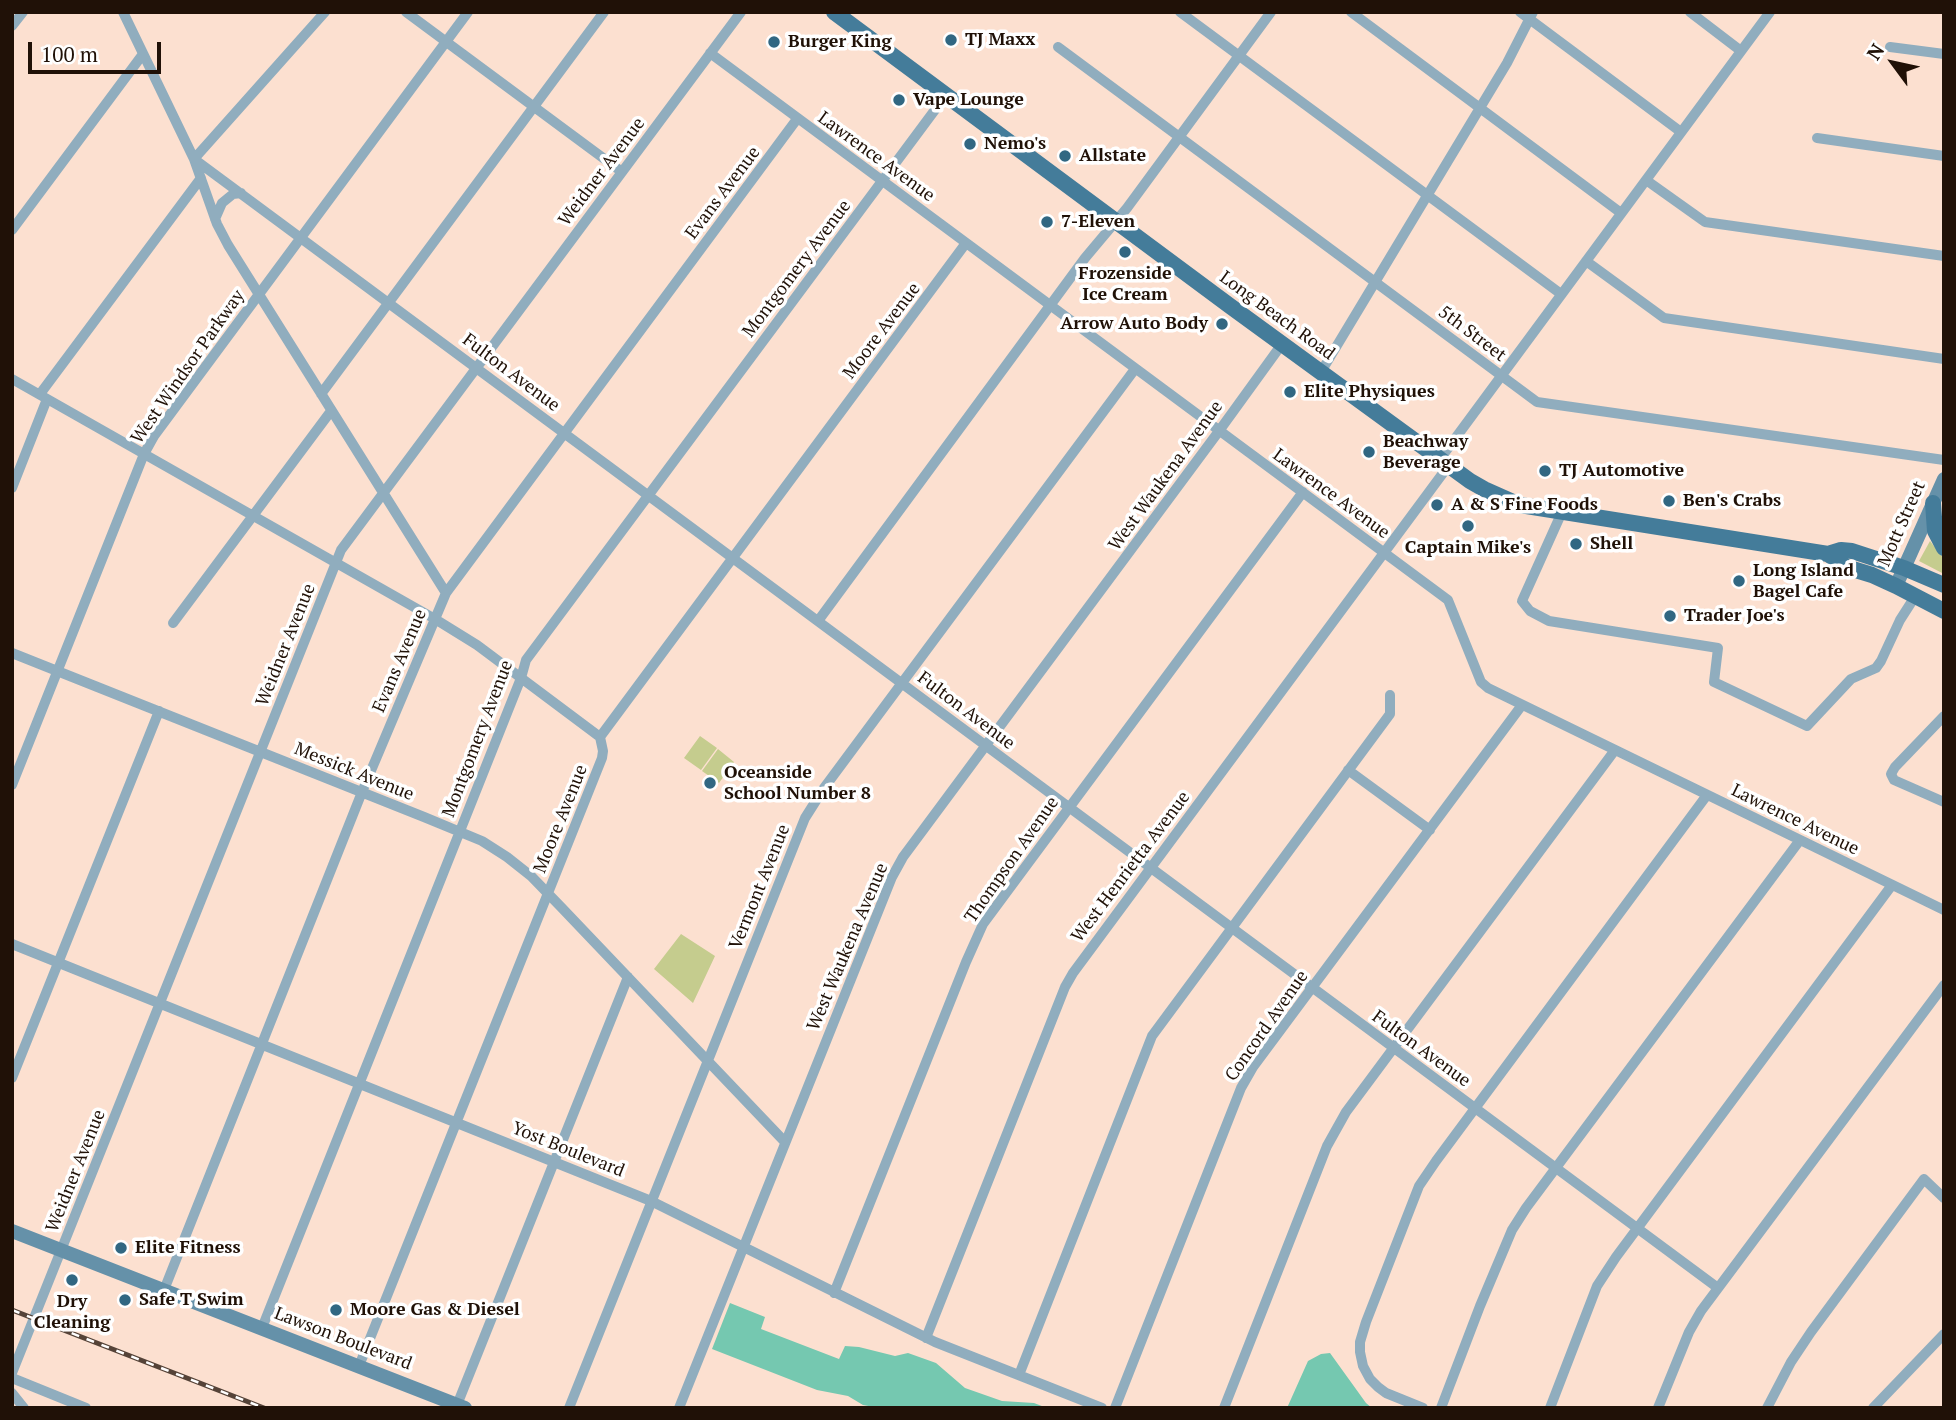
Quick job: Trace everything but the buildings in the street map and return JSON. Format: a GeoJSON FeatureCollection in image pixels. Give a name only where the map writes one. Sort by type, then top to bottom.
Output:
{"type":"FeatureCollection","features":[{"type":"Feature","properties":{"kind":"main road","name":"Long Beach Road"},"geometry":{"type":"LineString","coordinates":[[834,12],[1470,481],[1520,505],[1828,554],[1841,550],[1852,551],[1944,585]]}},
{"type":"Feature","properties":{"kind":"main road","name":"Mott Street"},"geometry":{"type":"LineString","coordinates":[[1896,586],[1944,479]]}},
{"type":"Feature","properties":{"kind":"main road"},"geometry":{"type":"LineString","coordinates":[[1933,503],[1935,531],[1944,548]]}},
{"type":"Feature","properties":{"kind":"main road","name":"Long Beach Road"},"geometry":{"type":"LineString","coordinates":[[1828,554],[1846,567],[1896,586],[1944,611]]}},
{"type":"Feature","properties":{"kind":"main road","name":"Lawson Boulevard"},"geometry":{"type":"LineString","coordinates":[[12,1231],[461,1406]]}},
{"type":"Feature","properties":{"kind":"street"},"geometry":{"type":"LineString","coordinates":[[12,26],[23,12]]}},
{"type":"Feature","properties":{"kind":"street"},"geometry":{"type":"LineString","coordinates":[[123,12],[194,159],[215,219],[228,245],[446,593]]}},
{"type":"Feature","properties":{"kind":"street"},"geometry":{"type":"LineString","coordinates":[[194,159],[326,12]]}},
{"type":"Feature","properties":{"kind":"street"},"geometry":{"type":"LineString","coordinates":[[406,12],[622,172]]}},
{"type":"Feature","properties":{"kind":"street","name":"West Windsor Parkway"},"geometry":{"type":"LineString","coordinates":[[12,785],[144,454],[154,436],[468,12]]}},
{"type":"Feature","properties":{"kind":"street"},"geometry":{"type":"LineString","coordinates":[[321,394],[604,12]]}},
{"type":"Feature","properties":{"kind":"street","name":"Weidner Avenue"},"geometry":{"type":"LineString","coordinates":[[12,1375],[341,550],[740,12]]}},
{"type":"Feature","properties":{"kind":"street"},"geometry":{"type":"LineString","coordinates":[[1181,12],[1561,294]]}},
{"type":"Feature","properties":{"kind":"street"},"geometry":{"type":"LineString","coordinates":[[818,621],[1050,305],[1116,221],[1271,12]]}},
{"type":"Feature","properties":{"kind":"street"},"geometry":{"type":"LineString","coordinates":[[1351,12],[1621,213]]}},
{"type":"Feature","properties":{"kind":"street"},"geometry":{"type":"LineString","coordinates":[[1520,12],[1531,16],[1681,132]]}},
{"type":"Feature","properties":{"kind":"street"},"geometry":{"type":"LineString","coordinates":[[1690,12],[1741,51]]}},
{"type":"Feature","properties":{"kind":"street","name":"West Henrietta Avenue"},"geometry":{"type":"LineString","coordinates":[[926,1338],[1065,987],[1087,952],[1384,552],[1501,376],[1770,12]]}},
{"type":"Feature","properties":{"kind":"street"},"geometry":{"type":"LineString","coordinates":[[1321,372],[1507,63],[1531,16]]}},
{"type":"Feature","properties":{"kind":"street","name":"5th Street"},"geometry":{"type":"LineString","coordinates":[[1058,47],[1537,401],[1944,460]]}},
{"type":"Feature","properties":{"kind":"street"},"geometry":{"type":"LineString","coordinates":[[1890,47],[1944,54]]}},
{"type":"Feature","properties":{"kind":"street"},"geometry":{"type":"LineString","coordinates":[[12,230],[143,54]]}},
{"type":"Feature","properties":{"kind":"street","name":"Lawrence Avenue"},"geometry":{"type":"LineString","coordinates":[[710,54],[1448,600],[1481,682],[1488,688],[1944,911]]}},
{"type":"Feature","properties":{"kind":"street","name":"Montgomery Avenue"},"geometry":{"type":"LineString","coordinates":[[262,1328],[526,660],[946,95]]}},
{"type":"Feature","properties":{"kind":"street","name":"Evans Avenue"},"geometry":{"type":"LineString","coordinates":[[164,1290],[362,792],[446,593],[797,119]]}},
{"type":"Feature","properties":{"kind":"street"},"geometry":{"type":"LineString","coordinates":[[1817,138],[1944,156]]}},
{"type":"Feature","properties":{"kind":"street","name":"Fulton Avenue"},"geometry":{"type":"LineString","coordinates":[[194,159],[1718,1289]]}},
{"type":"Feature","properties":{"kind":"street"},"geometry":{"type":"LineString","coordinates":[[12,488],[43,397],[201,178]]}},
{"type":"Feature","properties":{"kind":"street"},"geometry":{"type":"LineString","coordinates":[[1646,180],[1705,222],[1944,257]]}},
{"type":"Feature","properties":{"kind":"street"},"geometry":{"type":"LineString","coordinates":[[215,219],[222,203],[233,194],[241,193]]}},
{"type":"Feature","properties":{"kind":"street","name":"Moore Avenue"},"geometry":{"type":"LineString","coordinates":[[359,1366],[602,758],[600,737],[966,243]]}},
{"type":"Feature","properties":{"kind":"street"},"geometry":{"type":"LineString","coordinates":[[1586,261],[1664,318],[1944,359]]}},
{"type":"Feature","properties":{"kind":"street","name":"West Waukena Avenue"},"geometry":{"type":"LineString","coordinates":[[679,1408],[892,877],[903,857],[1282,344]]}},
{"type":"Feature","properties":{"kind":"street","name":"Vermont Avenue"},"geometry":{"type":"LineString","coordinates":[[569,1408],[805,818],[824,788],[1135,369]]}},
{"type":"Feature","properties":{"kind":"street"},"geometry":{"type":"LineString","coordinates":[[12,379],[435,619],[477,645],[600,737]]}},
{"type":"Feature","properties":{"kind":"street"},"geometry":{"type":"LineString","coordinates":[[173,623],[331,411]]}},
{"type":"Feature","properties":{"kind":"street","name":"Thompson Avenue"},"geometry":{"type":"LineString","coordinates":[[834,1293],[978,935],[999,901],[1303,492]]}},
{"type":"Feature","properties":{"kind":"street"},"geometry":{"type":"LineString","coordinates":[[1562,512],[1522,601],[1530,611],[1549,621],[1718,648],[1714,682],[1807,726],[1851,679],[1881,661],[1899,620],[1916,596]]}},
{"type":"Feature","properties":{"kind":"street","name":"Messick Avenue"},"geometry":{"type":"LineString","coordinates":[[12,653],[482,841],[531,876],[785,1142]]}},
{"type":"Feature","properties":{"kind":"street"},"geometry":{"type":"LineString","coordinates":[[1019,1375],[1152,1035],[1390,714],[1390,695]]}},
{"type":"Feature","properties":{"kind":"street","name":"Concord Avenue"},"geometry":{"type":"LineString","coordinates":[[1115,1408],[1237,1097],[1253,1067],[1522,705]]}},
{"type":"Feature","properties":{"kind":"street"},"geometry":{"type":"LineString","coordinates":[[12,1078],[159,711]]}},
{"type":"Feature","properties":{"kind":"street"},"geometry":{"type":"LineString","coordinates":[[1944,716],[1891,774],[1894,780],[1944,802]]}},
{"type":"Feature","properties":{"kind":"street"},"geometry":{"type":"LineString","coordinates":[[1224,1408],[1327,1146],[1346,1112],[1615,750]]}},
{"type":"Feature","properties":{"kind":"street"},"geometry":{"type":"LineString","coordinates":[[1348,770],[1430,830]]}},
{"type":"Feature","properties":{"kind":"street"},"geometry":{"type":"LineString","coordinates":[[1423,1408],[1378,1387],[1367,1373],[1360,1354],[1360,1342],[1366,1322],[1419,1186],[1707,795]]}},
{"type":"Feature","properties":{"kind":"street"},"geometry":{"type":"LineString","coordinates":[[1441,1408],[1508,1239],[1526,1208],[1800,840]]}},
{"type":"Feature","properties":{"kind":"street"},"geometry":{"type":"LineString","coordinates":[[1550,1408],[1597,1286],[1892,885]]}},
{"type":"Feature","properties":{"kind":"street","name":"Yost Boulevard"},"geometry":{"type":"LineString","coordinates":[[12,944],[651,1201],[926,1338],[1102,1408]]}},
{"type":"Feature","properties":{"kind":"street"},"geometry":{"type":"LineString","coordinates":[[461,1406],[554,1161],[628,977]]}},
{"type":"Feature","properties":{"kind":"street"},"geometry":{"type":"LineString","coordinates":[[1658,1408],[1689,1332],[1718,1289],[1944,985]]}},
{"type":"Feature","properties":{"kind":"street"},"geometry":{"type":"LineString","coordinates":[[1767,1408],[1811,1332],[1924,1179],[1944,1198]]}},
{"type":"Feature","properties":{"kind":"street"},"geometry":{"type":"LineString","coordinates":[[1873,1408],[1944,1334]]}},
{"type":"Feature","properties":{"kind":"street"},"geometry":{"type":"LineString","coordinates":[[12,1375],[86,1408]]}},
{"type":"Feature","properties":{"kind":"street"},"geometry":{"type":"LineString","coordinates":[[12,1393],[24,1408]]}},
{"type":"Feature","properties":{"kind":"green space"},"geometry":{"type":"Polygon","coordinates":[[[1930,541],[1944,559],[1944,574],[1919,561],[1930,541]]]}},
{"type":"Feature","properties":{"kind":"green space"},"geometry":{"type":"Polygon","coordinates":[[[700,736],[717,748],[701,770],[684,758],[700,736]]]}},
{"type":"Feature","properties":{"kind":"green space"},"geometry":{"type":"Polygon","coordinates":[[[718,749],[734,762],[719,783],[702,771],[718,749]]]}},
{"type":"Feature","properties":{"kind":"green space"},"geometry":{"type":"Polygon","coordinates":[[[681,934],[715,956],[693,1003],[654,969],[681,934]]]}},
{"type":"Feature","properties":{"kind":"water"},"geometry":{"type":"Polygon","coordinates":[[[730,1303],[765,1317],[761,1329],[839,1359],[845,1346],[895,1356],[908,1353],[936,1363],[965,1388],[1002,1401],[1034,1403],[1047,1408],[879,1408],[863,1405],[848,1396],[817,1390],[712,1349],[730,1303]]]}},
{"type":"Feature","properties":{"kind":"water"},"geometry":{"type":"Polygon","coordinates":[[[1330,1353],[1372,1408],[1287,1408],[1308,1361],[1321,1354],[1330,1353]]]}},
{"type":"Feature","properties":{"kind":"railway"},"geometry":{"type":"LineString","coordinates":[[12,1310],[264,1408]]}},
{"type":"Feature","properties":{"kind":"place","name":"TJ Maxx"},"geometry":{"type":"Point","coordinates":[951,40]}},
{"type":"Feature","properties":{"kind":"place","name":"Burger King"},"geometry":{"type":"Point","coordinates":[774,42]}},
{"type":"Feature","properties":{"kind":"place","name":"Vape Lounge"},"geometry":{"type":"Point","coordinates":[899,100]}},
{"type":"Feature","properties":{"kind":"place","name":"Nemo's"},"geometry":{"type":"Point","coordinates":[970,144]}},
{"type":"Feature","properties":{"kind":"place","name":"Allstate"},"geometry":{"type":"Point","coordinates":[1065,156]}},
{"type":"Feature","properties":{"kind":"place","name":"7-Eleven"},"geometry":{"type":"Point","coordinates":[1047,222]}},
{"type":"Feature","properties":{"kind":"place","name":"Frozenside Ice Cream"},"geometry":{"type":"Point","coordinates":[1125,252]}},
{"type":"Feature","properties":{"kind":"place","name":"Arrow Auto Body"},"geometry":{"type":"Point","coordinates":[1222,324]}},
{"type":"Feature","properties":{"kind":"place","name":"Elite Physiques"},"geometry":{"type":"Point","coordinates":[1290,392]}},
{"type":"Feature","properties":{"kind":"place","name":"Beachway Beverage"},"geometry":{"type":"Point","coordinates":[1369,452]}},
{"type":"Feature","properties":{"kind":"place","name":"TJ Automotive"},"geometry":{"type":"Point","coordinates":[1545,471]}},
{"type":"Feature","properties":{"kind":"place","name":"Ben's Crabs"},"geometry":{"type":"Point","coordinates":[1669,501]}},
{"type":"Feature","properties":{"kind":"place","name":"A & S Fine Foods"},"geometry":{"type":"Point","coordinates":[1437,505]}},
{"type":"Feature","properties":{"kind":"place","name":"Captain Mike's"},"geometry":{"type":"Point","coordinates":[1468,526]}},
{"type":"Feature","properties":{"kind":"place","name":"Shell"},"geometry":{"type":"Point","coordinates":[1576,544]}},
{"type":"Feature","properties":{"kind":"place","name":"Long Island Bagel Cafe"},"geometry":{"type":"Point","coordinates":[1739,581]}},
{"type":"Feature","properties":{"kind":"place","name":"Trader Joe's"},"geometry":{"type":"Point","coordinates":[1670,616]}},
{"type":"Feature","properties":{"kind":"place","name":"Oceanside School Number 8"},"geometry":{"type":"Point","coordinates":[710,783]}},
{"type":"Feature","properties":{"kind":"place","name":"Elite Fitness"},"geometry":{"type":"Point","coordinates":[121,1248]}},
{"type":"Feature","properties":{"kind":"place","name":"Dry Cleaning"},"geometry":{"type":"Point","coordinates":[72,1280]}},
{"type":"Feature","properties":{"kind":"place","name":"Safe T Swim"},"geometry":{"type":"Point","coordinates":[125,1300]}},
{"type":"Feature","properties":{"kind":"place","name":"Moore Gas & Diesel"},"geometry":{"type":"Point","coordinates":[336,1310]}}]}
